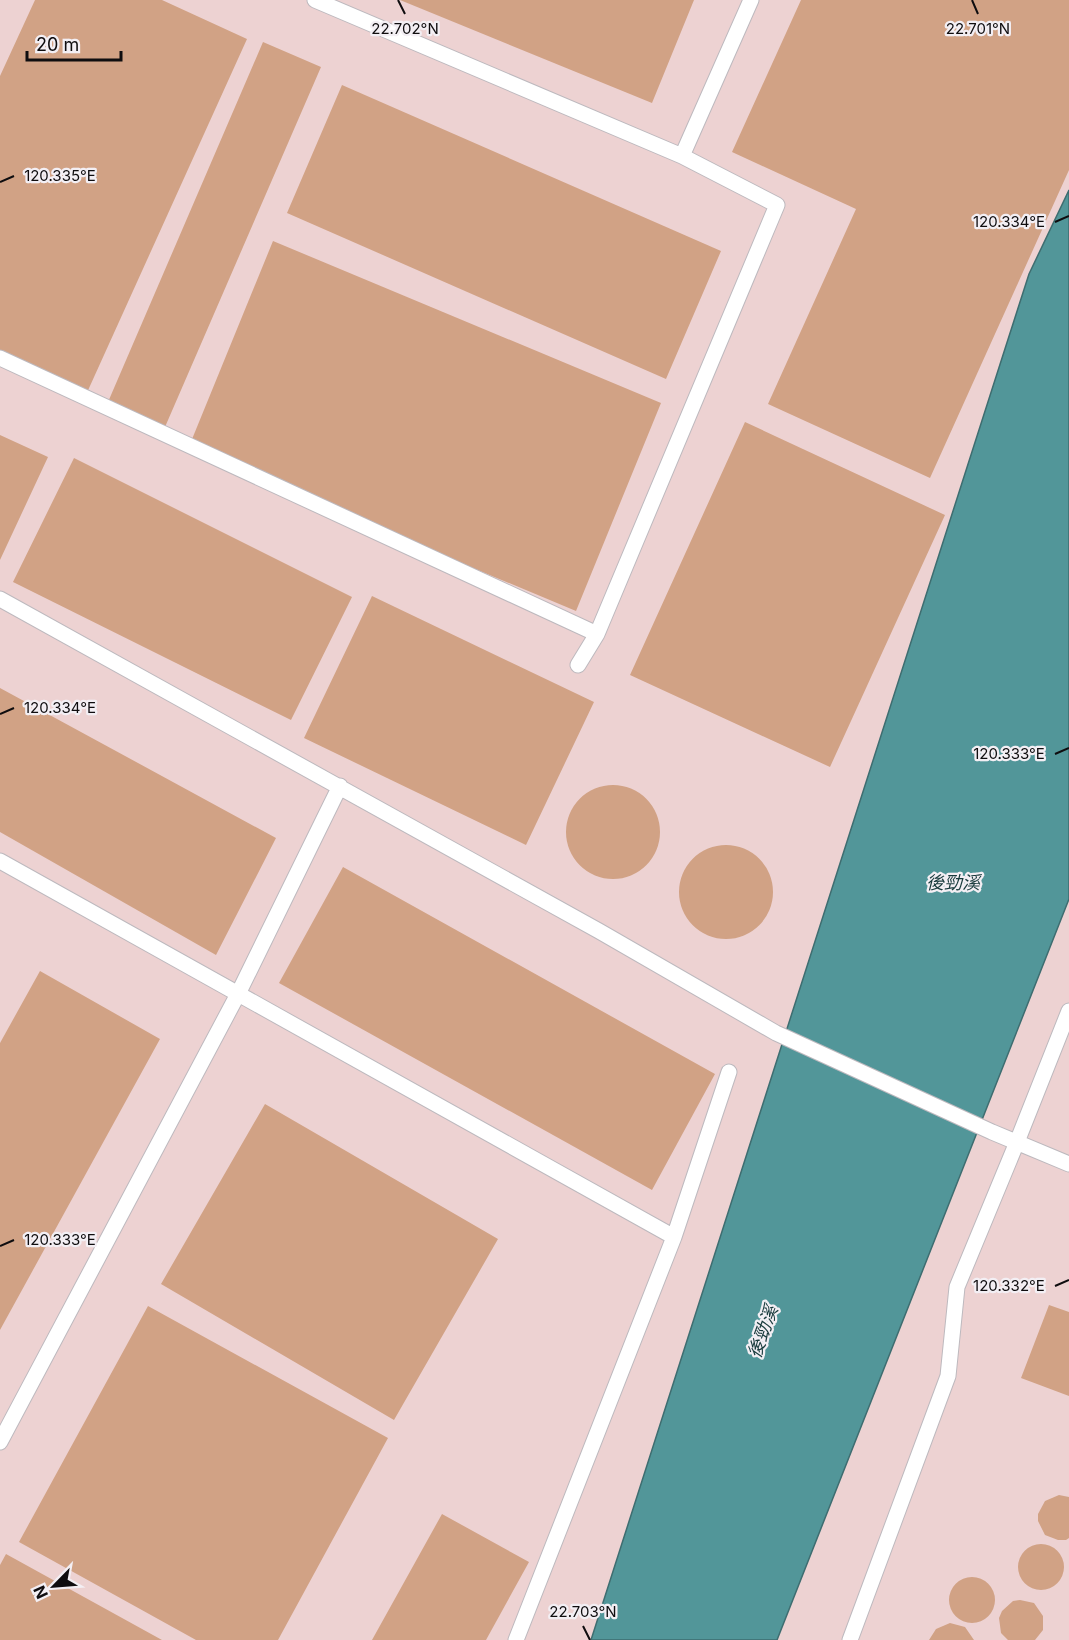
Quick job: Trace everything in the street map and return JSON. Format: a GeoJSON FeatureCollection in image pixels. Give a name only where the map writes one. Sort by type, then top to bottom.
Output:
{"type":"FeatureCollection","features":[{"type":"Feature","properties":{"kind":"lane"},"geometry":{"type":"LineString","coordinates":[[315,0],[682,156],[777,205],[597,634],[578,665]]}},
{"type":"Feature","properties":{"kind":"lane"},"geometry":{"type":"LineString","coordinates":[[682,156],[751,0]]}},
{"type":"Feature","properties":{"kind":"lane"},"geometry":{"type":"LineString","coordinates":[[0,358],[597,634]]}},
{"type":"Feature","properties":{"kind":"lane"},"geometry":{"type":"LineString","coordinates":[[0,599],[340,786],[776,1033],[992,1132],[1069,1164]]}},
{"type":"Feature","properties":{"kind":"lane"},"geometry":{"type":"LineString","coordinates":[[0,1442],[238,994],[340,786]]}},
{"type":"Feature","properties":{"kind":"lane"},"geometry":{"type":"LineString","coordinates":[[0,861],[674,1237]]}},
{"type":"Feature","properties":{"kind":"lane"},"geometry":{"type":"LineString","coordinates":[[850,1640],[948,1376],[957,1287],[1069,1011]]}},
{"type":"Feature","properties":{"kind":"lane"},"geometry":{"type":"LineString","coordinates":[[516,1640],[674,1237],[729,1072]]}},
{"type":"Feature","properties":{"kind":"shaded area"},"geometry":{"type":"Polygon","coordinates":[[[0,0],[1069,0],[1069,1640],[0,1640],[0,0]]]}},
{"type":"Feature","properties":{"kind":"water","name":"後勁溪"},"geometry":{"type":"Polygon","coordinates":[[[1069,190],[1069,899],[777,1640],[591,1640],[1029,274],[1069,190]]]}},
{"type":"Feature","properties":{"kind":"building"},"geometry":{"type":"Polygon","coordinates":[[[35,0],[162,0],[247,39],[85,397],[0,358],[0,76],[35,0]]]}},
{"type":"Feature","properties":{"kind":"building"},"geometry":{"type":"Polygon","coordinates":[[[400,0],[694,0],[652,103],[400,0]]]}},
{"type":"Feature","properties":{"kind":"building"},"geometry":{"type":"Polygon","coordinates":[[[801,0],[1069,0],[1069,170],[930,478],[768,404],[856,209],[732,152],[801,0]]]}},
{"type":"Feature","properties":{"kind":"building"},"geometry":{"type":"Polygon","coordinates":[[[263,42],[321,67],[165,427],[108,402],[263,42]]]}},
{"type":"Feature","properties":{"kind":"building"},"geometry":{"type":"Polygon","coordinates":[[[342,85],[721,251],[666,379],[287,213],[342,85]]]}},
{"type":"Feature","properties":{"kind":"building"},"geometry":{"type":"Polygon","coordinates":[[[273,241],[661,403],[576,611],[188,449],[273,241]]]}},
{"type":"Feature","properties":{"kind":"building"},"geometry":{"type":"Polygon","coordinates":[[[745,422],[945,515],[830,767],[630,675],[745,422]]]}},
{"type":"Feature","properties":{"kind":"building"},"geometry":{"type":"Polygon","coordinates":[[[0,435],[48,457],[0,560],[0,435]]]}},
{"type":"Feature","properties":{"kind":"building"},"geometry":{"type":"Polygon","coordinates":[[[74,458],[352,597],[291,720],[13,582],[74,458]]]}},
{"type":"Feature","properties":{"kind":"building"},"geometry":{"type":"Polygon","coordinates":[[[372,596],[594,702],[526,845],[304,738],[372,596]]]}},
{"type":"Feature","properties":{"kind":"building"},"geometry":{"type":"Polygon","coordinates":[[[0,688],[276,838],[216,955],[0,832],[0,688]]]}},
{"type":"Feature","properties":{"kind":"building"},"geometry":{"type":"Polygon","coordinates":[[[613,785],[631,789],[646,799],[656,814],[660,832],[656,850],[646,865],[631,875],[613,879],[595,875],[580,865],[570,850],[566,832],[570,814],[580,799],[595,789],[613,785]]]}},
{"type":"Feature","properties":{"kind":"building"},"geometry":{"type":"Polygon","coordinates":[[[726,845],[744,849],[759,859],[769,874],[773,892],[769,910],[759,925],[744,935],[726,939],[708,935],[693,925],[683,910],[679,892],[683,874],[693,859],[708,849],[726,845]]]}},
{"type":"Feature","properties":{"kind":"building"},"geometry":{"type":"Polygon","coordinates":[[[343,867],[715,1074],[652,1190],[279,983],[343,867]]]}},
{"type":"Feature","properties":{"kind":"building"},"geometry":{"type":"Polygon","coordinates":[[[40,971],[160,1039],[0,1330],[0,1043],[40,971]]]}},
{"type":"Feature","properties":{"kind":"building"},"geometry":{"type":"Polygon","coordinates":[[[265,1104],[498,1239],[394,1420],[161,1284],[265,1104]]]}},
{"type":"Feature","properties":{"kind":"building"},"geometry":{"type":"Polygon","coordinates":[[[1049,1305],[1069,1312],[1069,1396],[1021,1378],[1049,1305]]]}},
{"type":"Feature","properties":{"kind":"building"},"geometry":{"type":"Polygon","coordinates":[[[148,1306],[388,1438],[278,1640],[196,1640],[19,1542],[148,1306]]]}},
{"type":"Feature","properties":{"kind":"building"},"geometry":{"type":"Polygon","coordinates":[[[1059,1495],[1069,1497],[1069,1538],[1066,1540],[1058,1540],[1045,1535],[1038,1521],[1038,1514],[1045,1501],[1059,1495]]]}},
{"type":"Feature","properties":{"kind":"building"},"geometry":{"type":"Polygon","coordinates":[[[442,1514],[529,1562],[486,1640],[372,1640],[442,1514]]]}},
{"type":"Feature","properties":{"kind":"building"},"geometry":{"type":"Polygon","coordinates":[[[1041,1544],[1057,1551],[1064,1567],[1057,1583],[1041,1590],[1025,1583],[1018,1567],[1025,1551],[1041,1544]]]}},
{"type":"Feature","properties":{"kind":"building"},"geometry":{"type":"Polygon","coordinates":[[[6,1554],[162,1640],[0,1640],[0,1565],[6,1554]]]}},
{"type":"Feature","properties":{"kind":"building"},"geometry":{"type":"Polygon","coordinates":[[[972,1577],[988,1584],[995,1600],[988,1616],[972,1623],[956,1616],[949,1600],[956,1584],[972,1577]]]}},
{"type":"Feature","properties":{"kind":"building"},"geometry":{"type":"Polygon","coordinates":[[[1013,1601],[1034,1603],[1043,1616],[1043,1630],[1035,1640],[1008,1640],[1001,1633],[999,1618],[1002,1611],[1013,1601]]]}},
{"type":"Feature","properties":{"kind":"building"},"geometry":{"type":"Polygon","coordinates":[[[950,1623],[965,1627],[974,1640],[929,1640],[936,1629],[950,1623]]]}}]}
